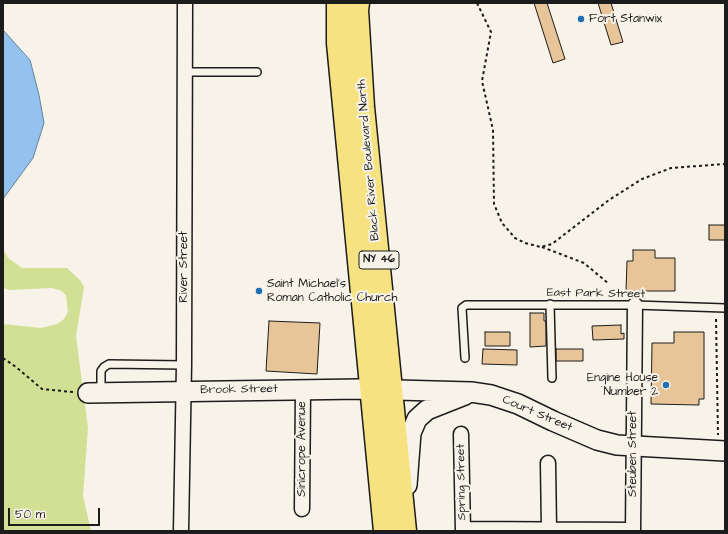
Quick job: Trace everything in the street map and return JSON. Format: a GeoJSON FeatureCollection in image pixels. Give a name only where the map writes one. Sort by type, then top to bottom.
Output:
{"type":"FeatureCollection","features":[{"type":"Feature","properties":{"kind":"main road"},"geometry":{"type":"LineString","coordinates":[[332,3],[338,42]]}},
{"type":"Feature","properties":{"kind":"main road","name":"Black River Boulevard North"},"geometry":{"type":"LineString","coordinates":[[338,3],[338,42],[381,390],[405,523]]}},
{"type":"Feature","properties":{"kind":"main road","name":"Black River Boulevard North"},"geometry":{"type":"LineString","coordinates":[[358,3],[357,10],[381,390],[385,531]]}},
{"type":"Feature","properties":{"kind":"street","name":"River Street"},"geometry":{"type":"LineString","coordinates":[[181,531],[184,365],[186,3]]}},
{"type":"Feature","properties":{"kind":"street","name":"Steuben Street"},"geometry":{"type":"LineString","coordinates":[[633,530],[635,305]]}},
{"type":"Feature","properties":{"kind":"street","name":"Sinicrope Avenue"},"geometry":{"type":"LineString","coordinates":[[302,509],[303,390]]}},
{"type":"Feature","properties":{"kind":"street","name":"Brook Street"},"geometry":{"type":"LineString","coordinates":[[94,393],[381,390]]}},
{"type":"Feature","properties":{"kind":"street","name":"Court Street"},"geometry":{"type":"LineString","coordinates":[[381,390],[471,392],[491,395],[518,404],[597,440],[616,445],[720,446]]}},
{"type":"Feature","properties":{"kind":"street"},"geometry":{"type":"LineString","coordinates":[[405,523],[411,433],[417,419],[427,410],[471,392]]}},
{"type":"Feature","properties":{"kind":"street","name":"Spring Street"},"geometry":{"type":"LineString","coordinates":[[462,434],[463,530]]}},
{"type":"Feature","properties":{"kind":"street"},"geometry":{"type":"LineString","coordinates":[[548,463],[549,529]]}},
{"type":"Feature","properties":{"kind":"street"},"geometry":{"type":"LineString","coordinates":[[463,530],[633,530]]}},
{"type":"Feature","properties":{"kind":"lane"},"geometry":{"type":"LineString","coordinates":[[186,72],[257,72]]}},
{"type":"Feature","properties":{"kind":"lane"},"geometry":{"type":"LineString","coordinates":[[550,304],[552,378]]}},
{"type":"Feature","properties":{"kind":"lane","name":"East Park Street"},"geometry":{"type":"LineString","coordinates":[[465,358],[462,308],[466,305],[550,304],[725,308]]}},
{"type":"Feature","properties":{"kind":"lane"},"geometry":{"type":"LineString","coordinates":[[94,393],[101,371],[109,364],[184,365]]}},
{"type":"Feature","properties":{"kind":"path"},"geometry":{"type":"LineString","coordinates":[[477,3],[491,32],[482,81],[492,130],[494,204],[502,222],[515,238],[525,243],[541,247],[584,263],[609,284]]}},
{"type":"Feature","properties":{"kind":"path"},"geometry":{"type":"LineString","coordinates":[[541,247],[552,244],[609,200],[642,179],[671,168],[725,164]]}},
{"type":"Feature","properties":{"kind":"path"},"geometry":{"type":"LineString","coordinates":[[716,319],[718,437],[720,446]]}},
{"type":"Feature","properties":{"kind":"path"},"geometry":{"type":"LineString","coordinates":[[3,358],[42,389],[94,393]]}},
{"type":"Feature","properties":{"kind":"green space"},"geometry":{"type":"Polygon","coordinates":[[[3,249],[8,258],[22,268],[67,268],[80,280],[84,287],[76,336],[88,428],[83,496],[91,531],[3,531],[3,324],[41,328],[57,324],[64,319],[68,312],[66,295],[60,290],[51,288],[10,290],[3,288],[3,249]]]}},
{"type":"Feature","properties":{"kind":"water"},"geometry":{"type":"Polygon","coordinates":[[[3,30],[30,60],[44,123],[33,158],[3,199],[3,30]]]}},
{"type":"Feature","properties":{"kind":"building"},"geometry":{"type":"Polygon","coordinates":[[[534,3],[547,3],[565,59],[553,63],[534,3]]]}},
{"type":"Feature","properties":{"kind":"building"},"geometry":{"type":"Polygon","coordinates":[[[598,3],[611,3],[623,42],[611,45],[598,3]]]}},
{"type":"Feature","properties":{"kind":"building"},"geometry":{"type":"Polygon","coordinates":[[[709,225],[725,225],[725,240],[709,240],[709,225]]]}},
{"type":"Feature","properties":{"kind":"building"},"geometry":{"type":"Polygon","coordinates":[[[633,250],[655,250],[655,258],[675,258],[675,291],[626,291],[627,261],[633,261],[633,250]]]}},
{"type":"Feature","properties":{"kind":"building"},"geometry":{"type":"Polygon","coordinates":[[[530,313],[544,313],[544,321],[546,321],[546,346],[530,347],[530,313]]]}},
{"type":"Feature","properties":{"kind":"building"},"geometry":{"type":"Polygon","coordinates":[[[269,321],[320,323],[317,374],[266,371],[269,321]]]}},
{"type":"Feature","properties":{"kind":"building"},"geometry":{"type":"Polygon","coordinates":[[[621,325],[621,334],[624,333],[624,339],[593,340],[592,326],[621,325]]]}},
{"type":"Feature","properties":{"kind":"building"},"geometry":{"type":"Polygon","coordinates":[[[485,332],[510,332],[510,346],[485,346],[485,332]]]}},
{"type":"Feature","properties":{"kind":"building"},"geometry":{"type":"Polygon","coordinates":[[[674,332],[704,332],[704,399],[699,399],[699,405],[651,404],[652,343],[674,343],[674,332]]]}},
{"type":"Feature","properties":{"kind":"building"},"geometry":{"type":"Polygon","coordinates":[[[483,349],[517,350],[517,365],[482,364],[483,349]]]}},
{"type":"Feature","properties":{"kind":"building"},"geometry":{"type":"Polygon","coordinates":[[[556,349],[583,349],[583,361],[556,361],[556,349]]]}},
{"type":"Feature","properties":{"kind":"place","name":"Fort Stanwix"},"geometry":{"type":"Point","coordinates":[581,19]}},
{"type":"Feature","properties":{"kind":"place","name":"Saint Michael's Roman Catholic Church"},"geometry":{"type":"Point","coordinates":[259,291]}},
{"type":"Feature","properties":{"kind":"place","name":"Engine House Number 2"},"geometry":{"type":"Point","coordinates":[666,385]}}]}
